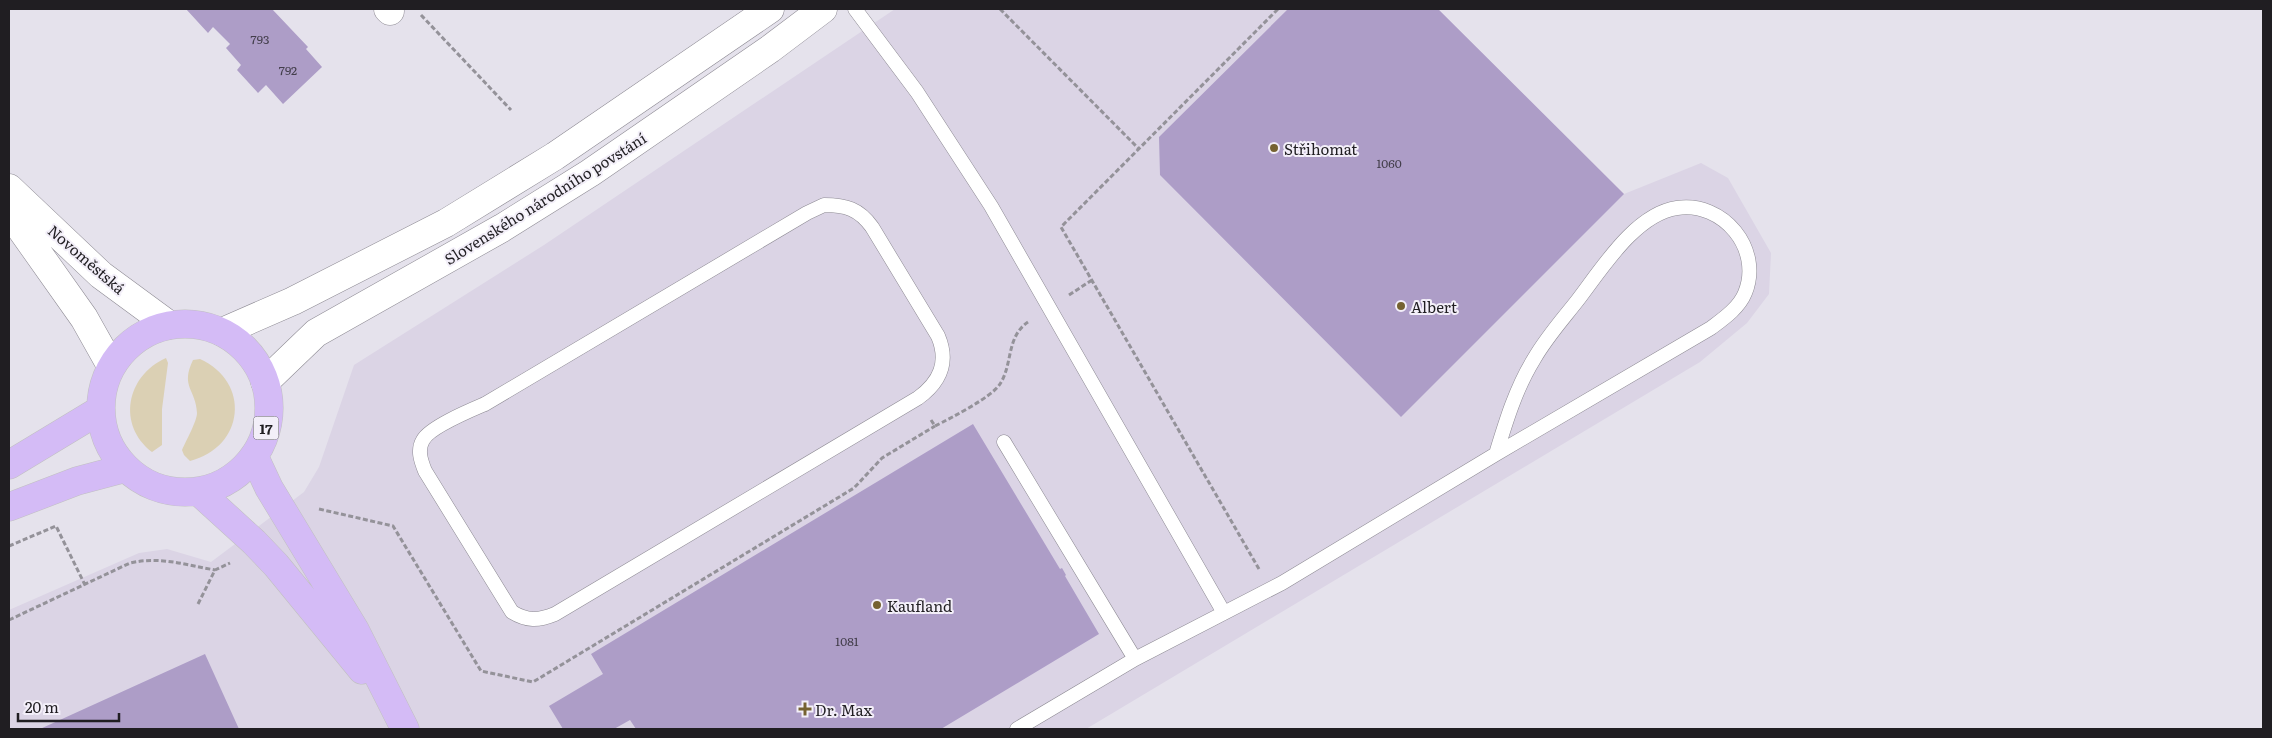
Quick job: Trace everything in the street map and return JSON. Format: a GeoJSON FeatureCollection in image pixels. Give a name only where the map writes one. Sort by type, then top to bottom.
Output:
{"type":"FeatureCollection","features":[{"type":"Feature","properties":{"kind":"main road","name":"Slovenského národního povstání"},"geometry":{"type":"LineString","coordinates":[[222,332],[301,296],[446,224],[556,156],[770,9]]}},
{"type":"Feature","properties":{"kind":"main road","name":"Slovenského národního povstání"},"geometry":{"type":"LineString","coordinates":[[265,382],[316,333],[502,228],[597,169],[770,49],[823,9]]}},
{"type":"Feature","properties":{"kind":"main road","name":"Novoměstská"},"geometry":{"type":"LineString","coordinates":[[9,188],[101,275],[169,325]]}},
{"type":"Feature","properties":{"kind":"main road","name":"Novoměstská"},"geometry":{"type":"LineString","coordinates":[[9,212],[84,318],[111,366]]}},
{"type":"Feature","properties":{"kind":"main road","name":"17"},"geometry":{"type":"LineString","coordinates":[[196,324],[222,332],[241,344],[255,361],[265,382],[269,402],[268,422],[263,439],[254,456],[239,472],[220,484],[198,491],[172,491],[147,483],[126,468],[113,451],[104,432],[100,410],[103,387],[111,366],[126,347],[146,332],[169,325],[196,324]]}},
{"type":"Feature","properties":{"kind":"main road"},"geometry":{"type":"LineString","coordinates":[[9,465],[100,410]]}},
{"type":"Feature","properties":{"kind":"main road"},"geometry":{"type":"LineString","coordinates":[[254,456],[286,518],[355,630],[405,729]]}},
{"type":"Feature","properties":{"kind":"main road"},"geometry":{"type":"LineString","coordinates":[[9,507],[77,481],[126,468]]}},
{"type":"Feature","properties":{"kind":"main road"},"geometry":{"type":"LineString","coordinates":[[198,491],[254,542],[294,586],[358,665],[385,692]]}},
{"type":"Feature","properties":{"kind":"lane"},"geometry":{"type":"LineString","coordinates":[[855,9],[906,76],[973,176],[1224,613]]}},
{"type":"Feature","properties":{"kind":"lane"},"geometry":{"type":"LineString","coordinates":[[824,205],[855,209],[865,217],[938,336],[943,347],[941,371],[929,390],[918,398],[596,590],[543,619],[531,620],[520,617],[512,612],[504,602],[425,471],[420,452],[423,440],[428,435],[466,411],[485,404],[806,213],[824,205]]}},
{"type":"Feature","properties":{"kind":"lane"},"geometry":{"type":"LineString","coordinates":[[1017,729],[1135,659],[1270,589],[1711,328],[1736,308],[1745,295],[1749,278],[1744,246],[1735,231],[1722,217],[1709,210],[1693,207],[1676,208],[1648,220],[1621,245],[1534,359],[1512,404],[1496,454]]}},
{"type":"Feature","properties":{"kind":"lane"},"geometry":{"type":"LineString","coordinates":[[1004,442],[1135,659]]}},
{"type":"Feature","properties":{"kind":"path"},"geometry":{"type":"LineString","coordinates":[[1000,9],[1139,149]]}},
{"type":"Feature","properties":{"kind":"path"},"geometry":{"type":"LineString","coordinates":[[1270,589],[1061,227],[1278,9]]}},
{"type":"Feature","properties":{"kind":"path"},"geometry":{"type":"LineString","coordinates":[[398,10],[510,110]]}},
{"type":"Feature","properties":{"kind":"path"},"geometry":{"type":"LineString","coordinates":[[286,518],[304,506],[393,526],[481,671],[533,682],[854,488],[882,458],[994,391],[1003,378],[1014,337],[1025,324],[1092,280]]}},
{"type":"Feature","properties":{"kind":"path"},"geometry":{"type":"LineString","coordinates":[[918,398],[936,426]]}},
{"type":"Feature","properties":{"kind":"path"},"geometry":{"type":"LineString","coordinates":[[9,546],[56,526],[85,584]]}},
{"type":"Feature","properties":{"kind":"path"},"geometry":{"type":"LineString","coordinates":[[198,604],[216,570],[236,559],[254,542]]}},
{"type":"Feature","properties":{"kind":"path"},"geometry":{"type":"LineString","coordinates":[[9,620],[130,563],[159,559],[216,570]]}},
{"type":"Feature","properties":{"kind":"shaded area"},"geometry":{"type":"Polygon","coordinates":[[[895,9],[1438,9],[1624,194],[1701,163],[1728,178],[1771,253],[1769,294],[1747,323],[1700,362],[1086,729],[9,729],[9,610],[139,553],[167,549],[211,562],[304,492],[319,467],[354,365],[544,245],[895,9]]]}},
{"type":"Feature","properties":{"kind":"shaded area"},"geometry":{"type":"Polygon","coordinates":[[[166,358],[168,363],[162,409],[162,445],[152,452],[141,441],[134,428],[131,402],[142,376],[152,366],[166,358]]]}},
{"type":"Feature","properties":{"kind":"shaded area"},"geometry":{"type":"Polygon","coordinates":[[[200,359],[216,369],[228,383],[234,398],[235,413],[231,429],[222,442],[208,454],[190,461],[182,450],[197,417],[197,413],[188,376],[193,360],[200,359]]]}},
{"type":"Feature","properties":{"kind":"building"},"geometry":{"type":"Polygon","coordinates":[[[186,9],[272,9],[308,47],[306,49],[322,67],[283,104],[266,85],[258,93],[237,70],[241,65],[226,48],[230,44],[213,27],[208,33],[186,9]]]}},
{"type":"Feature","properties":{"kind":"building","name":"Albert"},"geometry":{"type":"Polygon","coordinates":[[[1288,9],[1438,9],[1624,194],[1401,417],[1160,175],[1159,137],[1288,9]]]}},
{"type":"Feature","properties":{"kind":"building","name":"Kaufland"},"geometry":{"type":"Polygon","coordinates":[[[973,424],[1060,569],[1062,568],[1099,634],[941,729],[636,729],[630,720],[614,729],[563,729],[549,706],[603,674],[591,654],[973,424]]]}},
{"type":"Feature","properties":{"kind":"building"},"geometry":{"type":"Polygon","coordinates":[[[205,654],[239,729],[40,729],[205,654]]]}},
{"type":"Feature","properties":{"kind":"place","name":"Střihomat"},"geometry":{"type":"Point","coordinates":[1274,148]}},
{"type":"Feature","properties":{"kind":"place","name":"Albert"},"geometry":{"type":"Point","coordinates":[1401,306]}},
{"type":"Feature","properties":{"kind":"place","name":"Kaufland"},"geometry":{"type":"Point","coordinates":[877,605]}},
{"type":"Feature","properties":{"kind":"place","name":"Dr. Max"},"geometry":{"type":"Point","coordinates":[805,709]}}]}
